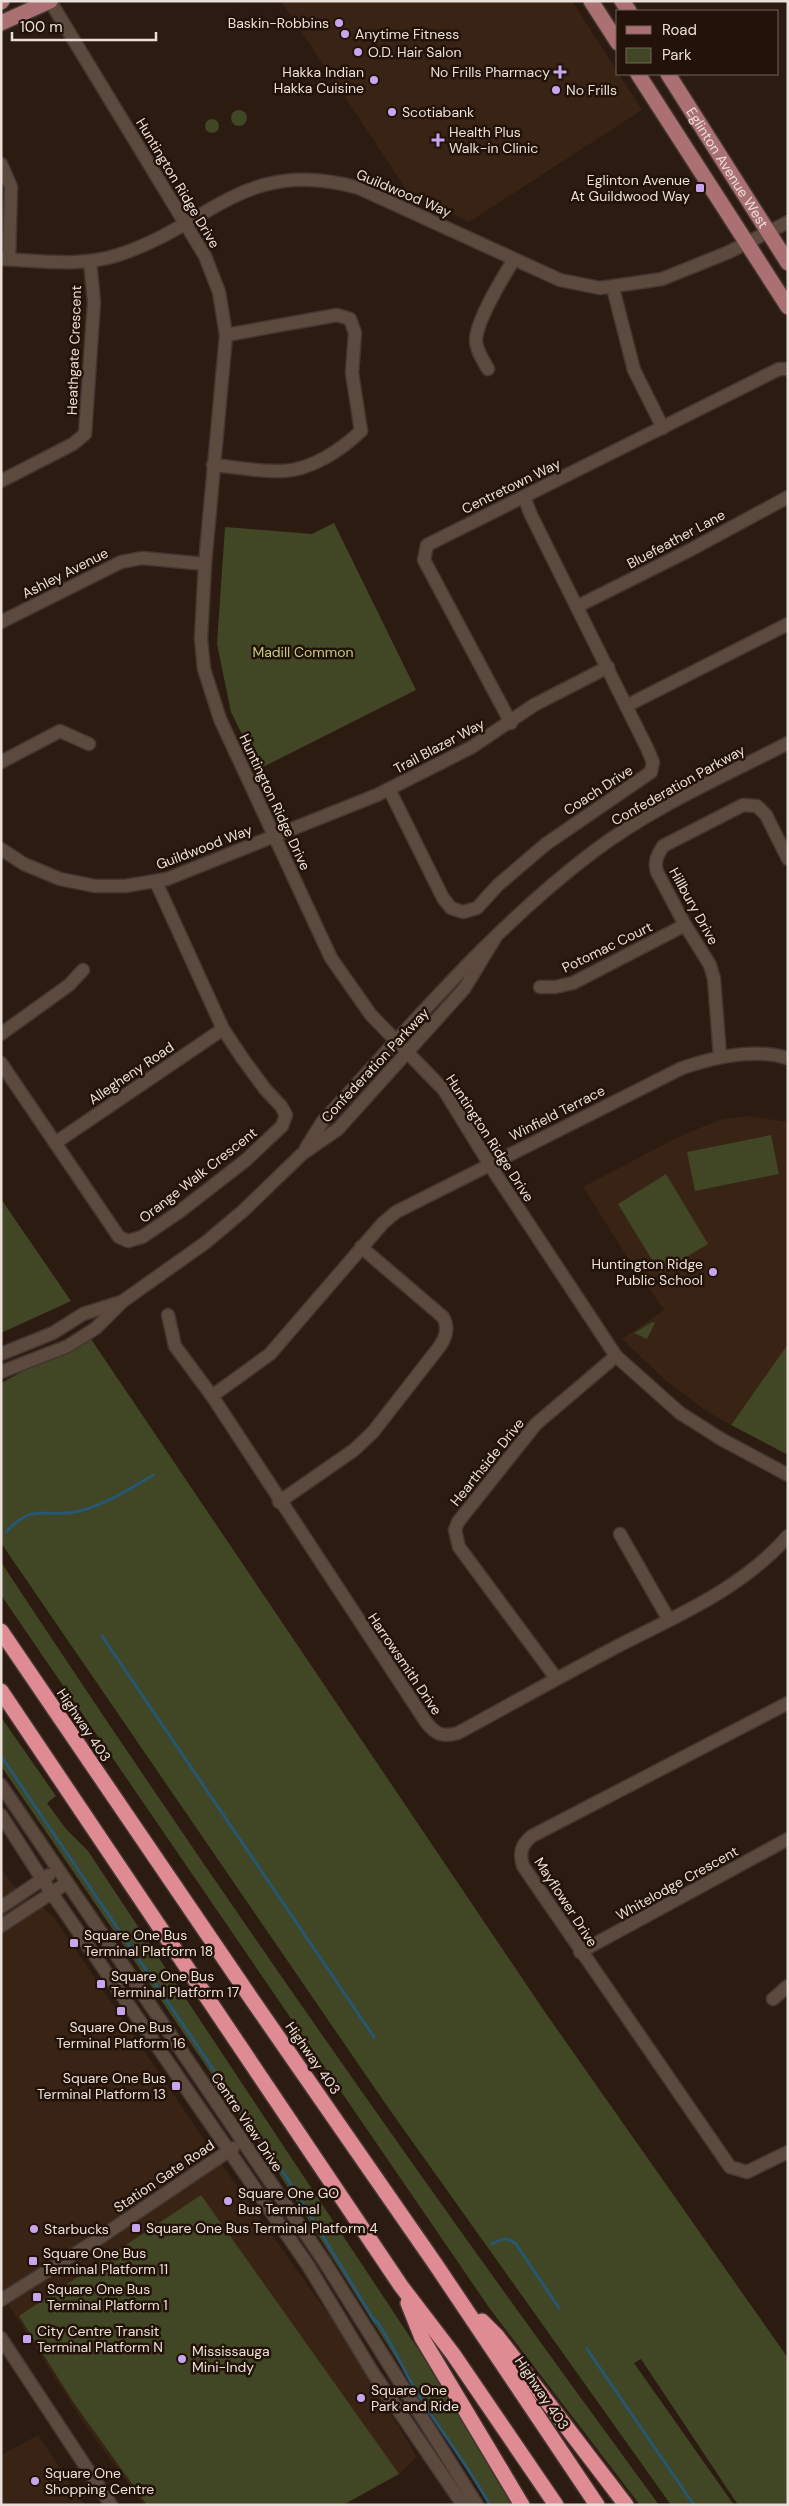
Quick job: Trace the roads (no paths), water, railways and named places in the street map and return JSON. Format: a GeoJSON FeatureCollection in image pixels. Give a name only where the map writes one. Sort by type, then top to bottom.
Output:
{"type":"FeatureCollection","features":[{"type":"Feature","properties":{"kind":"highway","name":"Highway 403"},"geometry":{"type":"LineString","coordinates":[[1,1630],[247,1993],[456,2294],[597,2505]]}},
{"type":"Feature","properties":{"kind":"highway"},"geometry":{"type":"LineString","coordinates":[[1,1692],[401,2286],[453,2354],[556,2505]]}},
{"type":"Feature","properties":{"kind":"highway"},"geometry":{"type":"LineString","coordinates":[[401,2286],[422,2338],[522,2505]]}},
{"type":"Feature","properties":{"kind":"highway"},"geometry":{"type":"LineString","coordinates":[[456,2294],[497,2336],[626,2505]]}},
{"type":"Feature","properties":{"kind":"main road"},"geometry":{"type":"LineString","coordinates":[[1,23],[50,1]]}},
{"type":"Feature","properties":{"kind":"main road"},"geometry":{"type":"LineString","coordinates":[[591,1],[616,40]]}},
{"type":"Feature","properties":{"kind":"main road","name":"Eglinton Avenue West"},"geometry":{"type":"LineString","coordinates":[[639,75],[788,307]]}},
{"type":"Feature","properties":{"kind":"main road","name":"Eglinton Avenue West"},"geometry":{"type":"LineString","coordinates":[[669,75],[788,263]]}},
{"type":"Feature","properties":{"kind":"street","name":"Huntington Ridge Drive"},"geometry":{"type":"LineString","coordinates":[[50,1],[205,256],[219,292],[226,336],[226,357],[213,464],[205,564],[201,638],[204,669],[220,719],[338,970],[370,1015],[444,1090],[489,1163],[616,1356],[680,1413],[721,1439],[788,1475]]}},
{"type":"Feature","properties":{"kind":"street"},"geometry":{"type":"LineString","coordinates":[[1,164],[11,187],[5,259]]}},
{"type":"Feature","properties":{"kind":"street","name":"Guildwood Way"},"geometry":{"type":"LineString","coordinates":[[5,259],[90,261],[116,256],[143,246],[218,202],[248,189],[296,180],[325,180],[358,188],[383,198],[513,261],[560,280],[600,288],[613,288],[662,279],[747,243],[788,222]]}},
{"type":"Feature","properties":{"kind":"street","name":"Heathgate Crescent"},"geometry":{"type":"LineString","coordinates":[[1,481],[73,444],[85,434],[94,302],[90,261]]}},
{"type":"Feature","properties":{"kind":"street"},"geometry":{"type":"LineString","coordinates":[[488,369],[479,352],[476,340],[479,324],[513,261]]}},
{"type":"Feature","properties":{"kind":"street"},"geometry":{"type":"LineString","coordinates":[[613,288],[634,370],[662,428]]}},
{"type":"Feature","properties":{"kind":"street"},"geometry":{"type":"LineString","coordinates":[[213,464],[284,471],[304,467],[345,447],[361,431],[352,373],[355,333],[350,319],[337,315],[226,336]]}},
{"type":"Feature","properties":{"kind":"street","name":"Centretown Way"},"geometry":{"type":"LineString","coordinates":[[510,723],[427,566],[424,553],[427,544],[779,369],[788,369]]}},
{"type":"Feature","properties":{"kind":"street","name":"Bluefeather Lane"},"geometry":{"type":"LineString","coordinates":[[578,606],[690,550],[788,496]]}},
{"type":"Feature","properties":{"kind":"street","name":"Coach Drive"},"geometry":{"type":"LineString","coordinates":[[389,789],[443,898],[451,908],[463,912],[477,908],[498,885],[546,844],[651,772],[653,762],[578,606],[530,515],[524,497]]}},
{"type":"Feature","properties":{"kind":"street","name":"Ashley Avenue"},"geometry":{"type":"LineString","coordinates":[[1,622],[121,562],[142,558],[205,564]]}},
{"type":"Feature","properties":{"kind":"street"},"geometry":{"type":"LineString","coordinates":[[626,706],[788,624]]}},
{"type":"Feature","properties":{"kind":"street","name":"Trail Blazer Way"},"geometry":{"type":"LineString","coordinates":[[276,836],[389,789],[472,748],[534,705],[608,667]]}},
{"type":"Feature","properties":{"kind":"street"},"geometry":{"type":"LineString","coordinates":[[1,762],[60,731],[90,744]]}},
{"type":"Feature","properties":{"kind":"street","name":"Confederation Parkway"},"geometry":{"type":"LineString","coordinates":[[302,1154],[323,1121],[451,980],[563,876],[614,838],[648,816],[788,743]]}},
{"type":"Feature","properties":{"kind":"street","name":"Hillbury Drive"},"geometry":{"type":"LineString","coordinates":[[720,1056],[714,979],[710,965],[685,925],[655,864],[663,846],[743,805],[757,806],[766,815],[783,839],[788,859]]}},
{"type":"Feature","properties":{"kind":"street","name":"Guildwood Way"},"geometry":{"type":"LineString","coordinates":[[1,849],[24,864],[69,881],[95,886],[156,882],[276,836]]}},
{"type":"Feature","properties":{"kind":"street","name":"Orange Walk Crescent"},"geometry":{"type":"LineString","coordinates":[[1,1063],[119,1237],[128,1241],[142,1237],[157,1227],[246,1160],[282,1126],[286,1115],[281,1106],[265,1090],[223,1029],[156,882]]}},
{"type":"Feature","properties":{"kind":"street","name":"Potomac Court"},"geometry":{"type":"LineString","coordinates":[[540,987],[555,988],[573,983],[685,925]]}},
{"type":"Feature","properties":{"kind":"street","name":"Confederation Parkway"},"geometry":{"type":"LineString","coordinates":[[1,1372],[68,1346],[96,1328],[123,1301],[205,1242],[243,1211],[302,1154],[338,1129],[464,989],[495,938]]}},
{"type":"Feature","properties":{"kind":"street"},"geometry":{"type":"LineString","coordinates":[[1,1034],[69,985],[83,970]]}},
{"type":"Feature","properties":{"kind":"street","name":"Allegheny Road"},"geometry":{"type":"LineString","coordinates":[[55,1143],[223,1029]]}},
{"type":"Feature","properties":{"kind":"street","name":"Winfield Terrace"},"geometry":{"type":"LineString","coordinates":[[212,1396],[270,1354],[382,1222],[396,1212],[659,1078],[720,1056],[759,1054],[788,1058]]}},
{"type":"Feature","properties":{"kind":"street"},"geometry":{"type":"LineString","coordinates":[[280,1502],[354,1450],[373,1432],[440,1346],[445,1336],[446,1324],[443,1317],[361,1247]]}},
{"type":"Feature","properties":{"kind":"street","name":"Confederation Parkway"},"geometry":{"type":"LineString","coordinates":[[1,1354],[53,1333],[83,1314],[123,1301]]}},
{"type":"Feature","properties":{"kind":"street","name":"Harrowsmith Drive"},"geometry":{"type":"LineString","coordinates":[[168,1315],[175,1346],[212,1396],[280,1502],[433,1731],[440,1735],[458,1733],[556,1678],[669,1620],[746,1576],[763,1563],[788,1536]]}},
{"type":"Feature","properties":{"kind":"street","name":"Hearthside Drive"},"geometry":{"type":"LineString","coordinates":[[556,1678],[459,1548],[455,1530],[458,1522],[536,1424],[616,1356]]}},
{"type":"Feature","properties":{"kind":"street"},"geometry":{"type":"LineString","coordinates":[[620,1534],[669,1620]]}},
{"type":"Feature","properties":{"kind":"street","name":"Mayflower Drive"},"geometry":{"type":"LineString","coordinates":[[788,1703],[532,1836],[524,1843],[521,1850],[523,1866],[580,1952],[730,2167],[747,2172],[788,2152]]}},
{"type":"Feature","properties":{"kind":"street","name":"Centre View Drive"},"geometry":{"type":"LineString","coordinates":[[1,1785],[324,2261],[477,2505]]}},
{"type":"Feature","properties":{"kind":"street"},"geometry":{"type":"LineString","coordinates":[[1,1815],[42,1879],[304,2260],[374,2372],[463,2505]]}},
{"type":"Feature","properties":{"kind":"street","name":"Whitelodge Crescent"},"geometry":{"type":"LineString","coordinates":[[580,1952],[788,1839]]}},
{"type":"Feature","properties":{"kind":"street"},"geometry":{"type":"LineString","coordinates":[[1,1907],[58,1868]]}},
{"type":"Feature","properties":{"kind":"street"},"geometry":{"type":"LineString","coordinates":[[1,1926],[67,1883]]}},
{"type":"Feature","properties":{"kind":"street"},"geometry":{"type":"LineString","coordinates":[[773,1999],[788,1986]]}},
{"type":"Feature","properties":{"kind":"street","name":"Station Gate Road"},"geometry":{"type":"LineString","coordinates":[[1,2300],[242,2142]]}},
{"type":"Feature","properties":{"kind":"street"},"geometry":{"type":"LineString","coordinates":[[1,2338],[26,2380],[111,2505]]}},
{"type":"Feature","properties":{"kind":"waterway"},"geometry":{"type":"LineString","coordinates":[[6,1532],[25,1516],[41,1513],[57,1514],[80,1511],[118,1496],[153,1475]]}},
{"type":"Feature","properties":{"kind":"waterway"},"geometry":{"type":"LineString","coordinates":[[102,1636],[374,2037]]}},
{"type":"Feature","properties":{"kind":"waterway"},"geometry":{"type":"LineString","coordinates":[[1,1756],[295,2190],[375,2322]]}},
{"type":"Feature","properties":{"kind":"waterway"},"geometry":{"type":"LineString","coordinates":[[492,2244],[504,2239],[516,2244],[559,2308]]}},
{"type":"Feature","properties":{"kind":"waterway"},"geometry":{"type":"LineString","coordinates":[[375,2319],[431,2415],[490,2505]]}},
{"type":"Feature","properties":{"kind":"waterway"},"geometry":{"type":"LineString","coordinates":[[587,2349],[694,2505]]}},
{"type":"Feature","properties":{"kind":"place","name":"Baskin-Robbins"},"geometry":{"type":"Point","coordinates":[339,23]}},
{"type":"Feature","properties":{"kind":"place","name":"Anytime Fitness"},"geometry":{"type":"Point","coordinates":[345,34]}},
{"type":"Feature","properties":{"kind":"place","name":"O.D. Hair Salon"},"geometry":{"type":"Point","coordinates":[358,52]}},
{"type":"Feature","properties":{"kind":"place","name":"No Frills Pharmacy"},"geometry":{"type":"Point","coordinates":[560,72]}},
{"type":"Feature","properties":{"kind":"place","name":"Hakka Indian Hakka Cuisine"},"geometry":{"type":"Point","coordinates":[374,80]}},
{"type":"Feature","properties":{"kind":"place","name":"No Frills"},"geometry":{"type":"Point","coordinates":[556,90]}},
{"type":"Feature","properties":{"kind":"place","name":"Scotiabank"},"geometry":{"type":"Point","coordinates":[392,112]}},
{"type":"Feature","properties":{"kind":"place","name":"Health Plus Walk-in Clinic"},"geometry":{"type":"Point","coordinates":[438,140]}},
{"type":"Feature","properties":{"kind":"place","name":"Eglinton Avenue At Guildwood Way"},"geometry":{"type":"Point","coordinates":[700,188]}},
{"type":"Feature","properties":{"kind":"place","name":"Huntington Ridge Public School"},"geometry":{"type":"Point","coordinates":[713,1272]}},
{"type":"Feature","properties":{"kind":"place","name":"Square One Bus Terminal Platform 18"},"geometry":{"type":"Point","coordinates":[74,1943]}},
{"type":"Feature","properties":{"kind":"place","name":"Square One Bus Terminal Platform 17"},"geometry":{"type":"Point","coordinates":[101,1984]}},
{"type":"Feature","properties":{"kind":"place","name":"Square One Bus Terminal Platform 16"},"geometry":{"type":"Point","coordinates":[121,2011]}},
{"type":"Feature","properties":{"kind":"place","name":"Square One Bus Terminal Platform 13"},"geometry":{"type":"Point","coordinates":[176,2086]}},
{"type":"Feature","properties":{"kind":"place","name":"Square One GO Bus Terminal"},"geometry":{"type":"Point","coordinates":[228,2201]}},
{"type":"Feature","properties":{"kind":"place","name":"Square One Bus Terminal Platform 4"},"geometry":{"type":"Point","coordinates":[136,2228]}},
{"type":"Feature","properties":{"kind":"place","name":"Starbucks"},"geometry":{"type":"Point","coordinates":[34,2229]}},
{"type":"Feature","properties":{"kind":"place","name":"Square One Bus Terminal Platform 11"},"geometry":{"type":"Point","coordinates":[33,2261]}},
{"type":"Feature","properties":{"kind":"place","name":"Square One Bus Terminal Platform 1"},"geometry":{"type":"Point","coordinates":[37,2297]}},
{"type":"Feature","properties":{"kind":"place","name":"City Centre Transit Terminal Platform N"},"geometry":{"type":"Point","coordinates":[27,2339]}},
{"type":"Feature","properties":{"kind":"place","name":"Mississauga Mini-Indy"},"geometry":{"type":"Point","coordinates":[182,2359]}},
{"type":"Feature","properties":{"kind":"place","name":"Square One Park and Ride"},"geometry":{"type":"Point","coordinates":[361,2398]}},
{"type":"Feature","properties":{"kind":"place","name":"Square One Shopping Centre"},"geometry":{"type":"Point","coordinates":[35,2481]}},
{"type":"Feature","properties":{"kind":"park label","name":"Madill Common"},"geometry":{"type":"Point","coordinates":[303,652]}}]}
